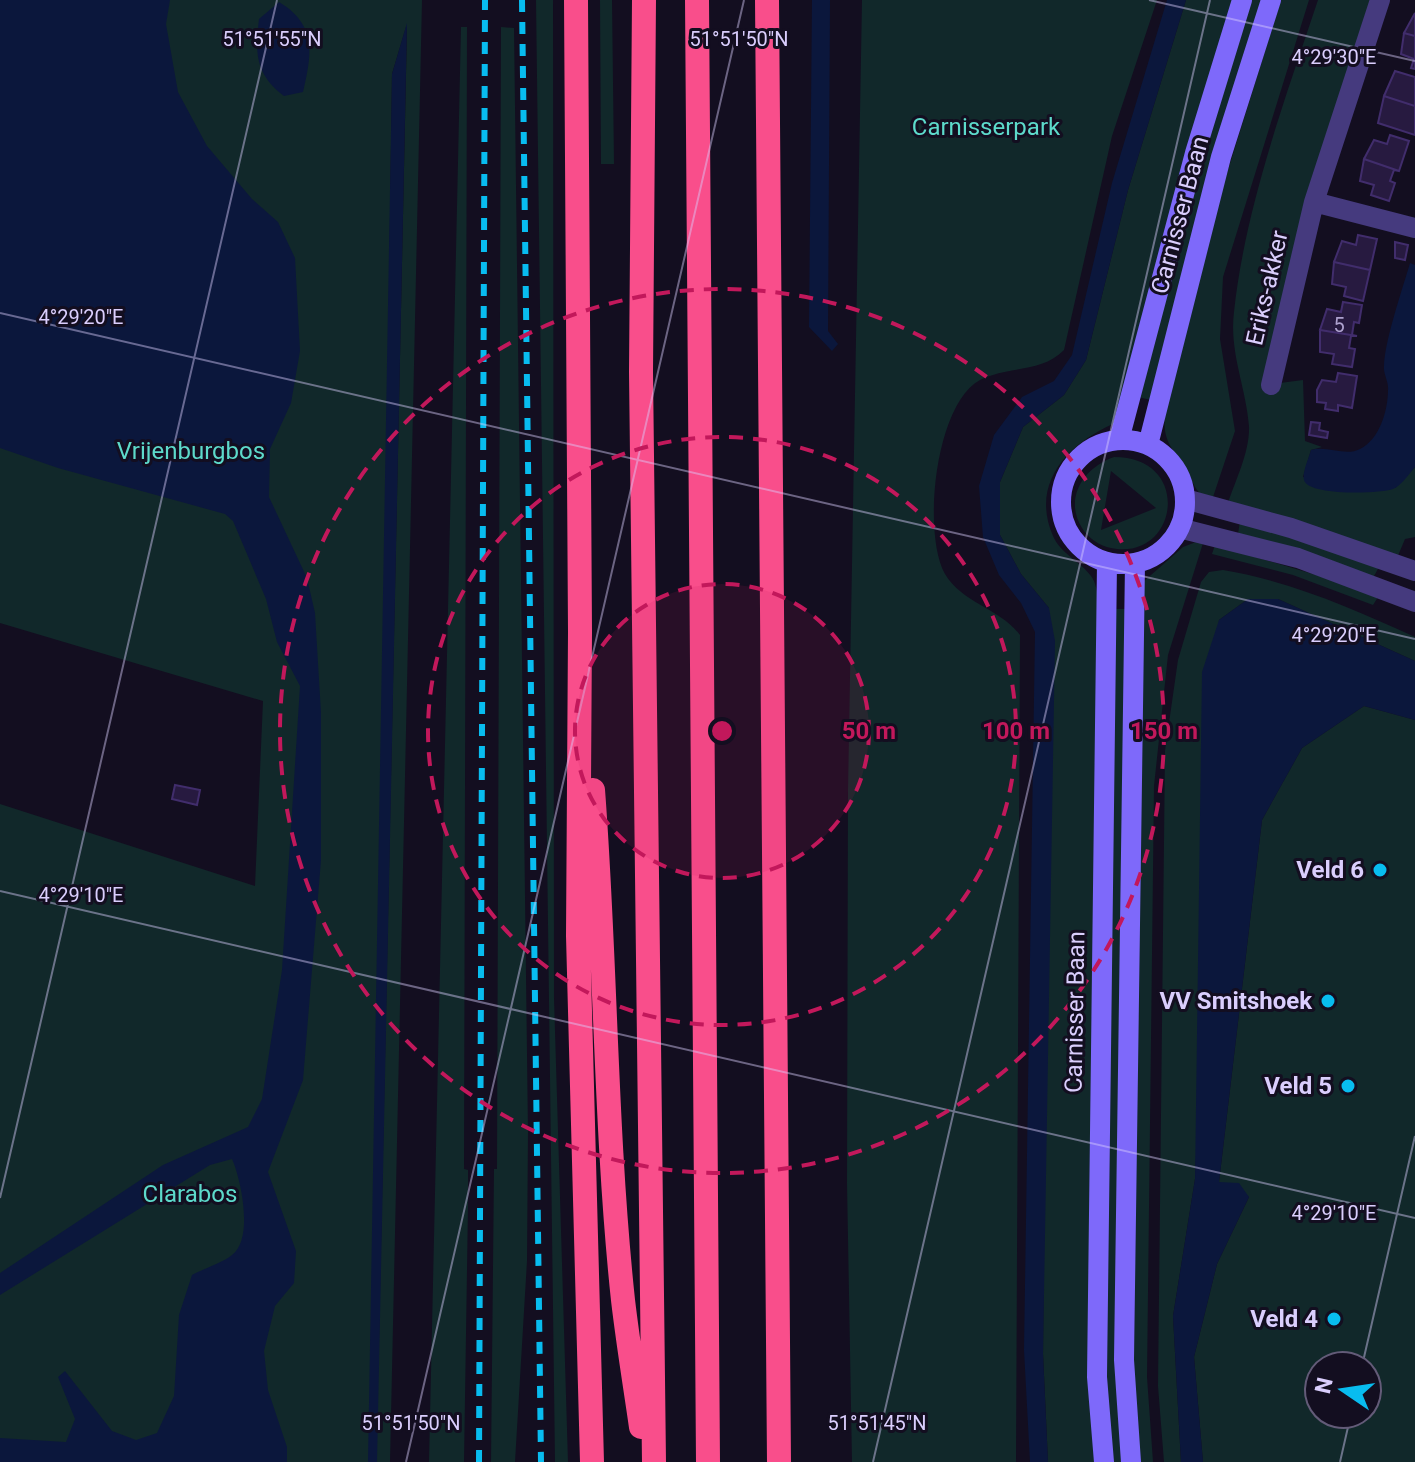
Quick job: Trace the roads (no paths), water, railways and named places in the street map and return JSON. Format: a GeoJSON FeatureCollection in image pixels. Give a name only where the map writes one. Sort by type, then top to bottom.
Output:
{"type":"FeatureCollection","features":[{"type":"Feature","properties":{"kind":"highway"},"geometry":{"type":"LineString","coordinates":[[576,0],[580,632],[578,936],[592,1462]]}},
{"type":"Feature","properties":{"kind":"highway"},"geometry":{"type":"LineString","coordinates":[[644,0],[641,388],[654,1462]]}},
{"type":"Feature","properties":{"kind":"highway"},"geometry":{"type":"LineString","coordinates":[[697,0],[708,1462]]}},
{"type":"Feature","properties":{"kind":"highway"},"geometry":{"type":"LineString","coordinates":[[767,0],[779,1462]]}},
{"type":"Feature","properties":{"kind":"highway"},"geometry":{"type":"LineString","coordinates":[[580,632],[602,902],[613,1163],[623,1301],[646,1462]]}},
{"type":"Feature","properties":{"kind":"main road","name":"Carnisser Baan"},"geometry":{"type":"LineString","coordinates":[[1119,440],[1195,153],[1242,0]]}},
{"type":"Feature","properties":{"kind":"main road","name":"Carnisser Baan"},"geometry":{"type":"LineString","coordinates":[[1148,445],[1221,157],[1271,0]]}},
{"type":"Feature","properties":{"kind":"main road"},"geometry":{"type":"LineString","coordinates":[[1119,440],[1148,445],[1174,467],[1185,499],[1179,528],[1162,551],[1135,563],[1107,563],[1079,547],[1070,535],[1060,504],[1065,481],[1077,460],[1089,450],[1119,440]]}},
{"type":"Feature","properties":{"kind":"main road","name":"Carnisser Baan"},"geometry":{"type":"LineString","coordinates":[[1104,1462],[1097,1377],[1107,563]]}},
{"type":"Feature","properties":{"kind":"main road"},"geometry":{"type":"LineString","coordinates":[[1131,1462],[1124,1360],[1135,563]]}},
{"type":"Feature","properties":{"kind":"street","name":"Eriks-akker"},"geometry":{"type":"LineString","coordinates":[[1271,385],[1314,202],[1380,0]]}},
{"type":"Feature","properties":{"kind":"street"},"geometry":{"type":"LineString","coordinates":[[1314,202],[1415,228]]}},
{"type":"Feature","properties":{"kind":"street"},"geometry":{"type":"LineString","coordinates":[[1185,499],[1291,528],[1415,571]]}},
{"type":"Feature","properties":{"kind":"street"},"geometry":{"type":"LineString","coordinates":[[1179,528],[1298,558],[1415,602]]}},
{"type":"Feature","properties":{"kind":"water"},"geometry":{"type":"Polygon","coordinates":[[[0,0],[170,0],[166,24],[178,92],[207,146],[252,199],[278,222],[295,258],[300,351],[291,403],[270,449],[269,497],[307,578],[315,613],[321,713],[321,860],[303,1080],[268,1172],[296,1251],[294,1283],[275,1306],[264,1351],[268,1390],[287,1447],[287,1462],[0,1462],[0,1438],[66,1442],[75,1419],[58,1377],[65,1371],[112,1431],[136,1440],[157,1433],[174,1396],[179,1315],[192,1275],[228,1258],[239,1247],[243,1236],[244,1208],[232,1159],[210,1165],[0,1295],[0,1273],[163,1165],[248,1127],[262,1099],[282,970],[300,686],[277,642],[266,599],[233,521],[225,514],[58,468],[0,448],[0,0]]]}},
{"type":"Feature","properties":{"kind":"water"},"geometry":{"type":"Polygon","coordinates":[[[812,0],[830,0],[828,331],[838,344],[832,351],[809,327],[812,0]]]}},
{"type":"Feature","properties":{"kind":"water"},"geometry":{"type":"Polygon","coordinates":[[[1167,0],[1186,0],[1128,190],[1086,360],[1064,395],[1023,427],[1000,482],[1000,535],[1021,574],[1049,608],[1055,641],[1043,1354],[1048,1462],[1030,1462],[1024,1350],[1035,632],[1021,603],[999,575],[983,537],[979,486],[994,435],[1022,397],[1054,381],[1072,355],[1112,183],[1167,0]]]}},
{"type":"Feature","properties":{"kind":"water"},"geometry":{"type":"Polygon","coordinates":[[[279,2],[300,20],[309,41],[303,92],[284,96],[262,71],[257,42],[259,19],[279,2]]]}},
{"type":"Feature","properties":{"kind":"water"},"geometry":{"type":"Polygon","coordinates":[[[407,23],[377,1462],[368,1462],[392,74],[407,23]]]}},
{"type":"Feature","properties":{"kind":"water"},"geometry":{"type":"Polygon","coordinates":[[[1410,263],[1415,265],[1415,467],[1399,485],[1385,491],[1330,491],[1308,485],[1304,477],[1311,450],[1348,452],[1360,449],[1373,438],[1382,423],[1388,398],[1385,355],[1410,263]]]}},
{"type":"Feature","properties":{"kind":"water"},"geometry":{"type":"Polygon","coordinates":[[[1248,599],[1278,599],[1415,661],[1415,720],[1364,706],[1302,748],[1262,820],[1219,1182],[1239,1183],[1249,1197],[1217,1264],[1194,1357],[1203,1462],[1181,1462],[1173,1316],[1195,1179],[1202,672],[1219,620],[1248,599]]]}},
{"type":"Feature","properties":{"kind":"railway"},"geometry":{"type":"LineString","coordinates":[[479,1462],[485,0]]}},
{"type":"Feature","properties":{"kind":"railway"},"geometry":{"type":"LineString","coordinates":[[522,0],[541,1462]]}},
{"type":"Feature","properties":{"kind":"place","name":"Veld 6"},"geometry":{"type":"Point","coordinates":[1380,870]}},
{"type":"Feature","properties":{"kind":"place","name":"VV Smitshoek"},"geometry":{"type":"Point","coordinates":[1328,1001]}},
{"type":"Feature","properties":{"kind":"place","name":"Veld 5"},"geometry":{"type":"Point","coordinates":[1348,1086]}},
{"type":"Feature","properties":{"kind":"place","name":"Veld 4"},"geometry":{"type":"Point","coordinates":[1334,1319]}},
{"type":"Feature","properties":{"kind":"park label","name":"Carnisserpark"},"geometry":{"type":"Point","coordinates":[986,127]}},
{"type":"Feature","properties":{"kind":"park label","name":"Vrijenburgbos"},"geometry":{"type":"Point","coordinates":[191,451]}},
{"type":"Feature","properties":{"kind":"park label","name":"Clarabos"},"geometry":{"type":"Point","coordinates":[190,1194]}}]}
